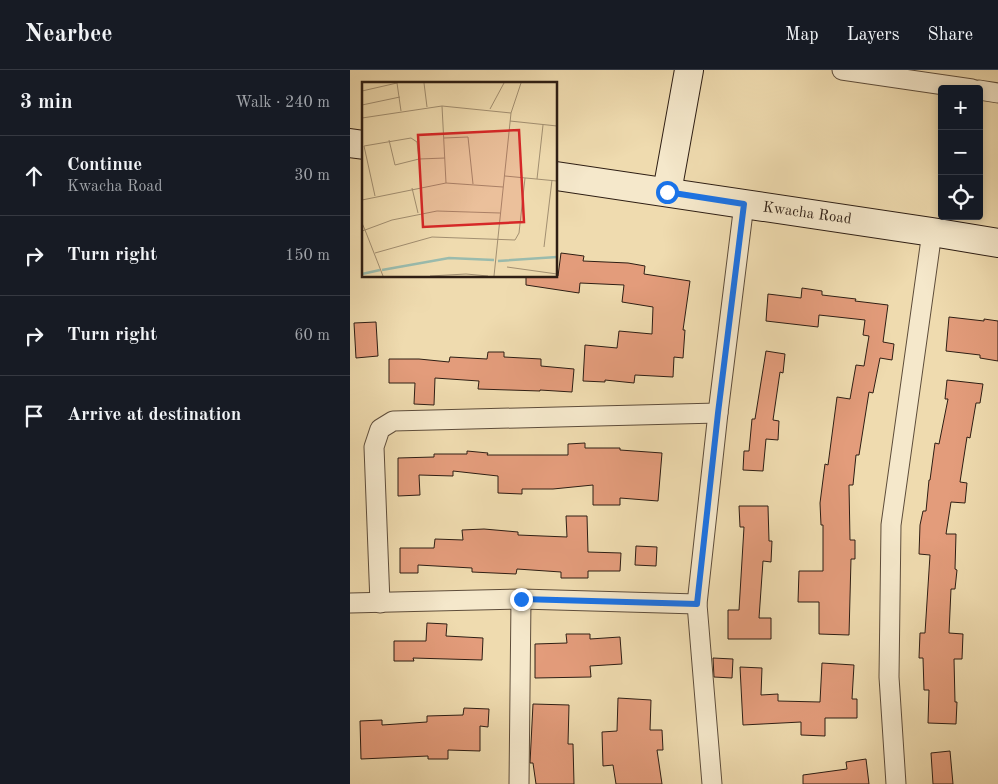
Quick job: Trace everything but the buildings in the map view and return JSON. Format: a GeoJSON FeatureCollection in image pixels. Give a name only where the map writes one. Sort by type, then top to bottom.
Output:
{"type":"FeatureCollection","features":[{"type":"Feature","properties":{"kind":"main road"},"geometry":{"type":"LineString","coordinates":[[667,192],[689,70]]}},
{"type":"Feature","properties":{"kind":"main road","name":"Kwacha Road"},"geometry":{"type":"LineString","coordinates":[[558,176],[998,243]]}},
{"type":"Feature","properties":{"kind":"street"},"geometry":{"type":"LineString","coordinates":[[842,70],[945,85]]}},
{"type":"Feature","properties":{"kind":"street"},"geometry":{"type":"LineString","coordinates":[[983,91],[998,93]]}},
{"type":"Feature","properties":{"kind":"street"},"geometry":{"type":"LineString","coordinates":[[712,784],[697,604],[744,204]]}},
{"type":"Feature","properties":{"kind":"street"},"geometry":{"type":"LineString","coordinates":[[896,784],[889,677],[891,525],[932,232]]}},
{"type":"Feature","properties":{"kind":"street"},"geometry":{"type":"LineString","coordinates":[[380,603],[374,447],[380,429],[394,422],[718,413]]}},
{"type":"Feature","properties":{"kind":"street"},"geometry":{"type":"LineString","coordinates":[[350,603],[521,599],[697,604]]}},
{"type":"Feature","properties":{"kind":"street"},"geometry":{"type":"LineString","coordinates":[[514,784],[521,599]]}},
{"type":"Feature","properties":{"kind":"route"},"geometry":{"type":"LineString","coordinates":[[521,599],[697,604],[744,204],[667,192]]}}]}
